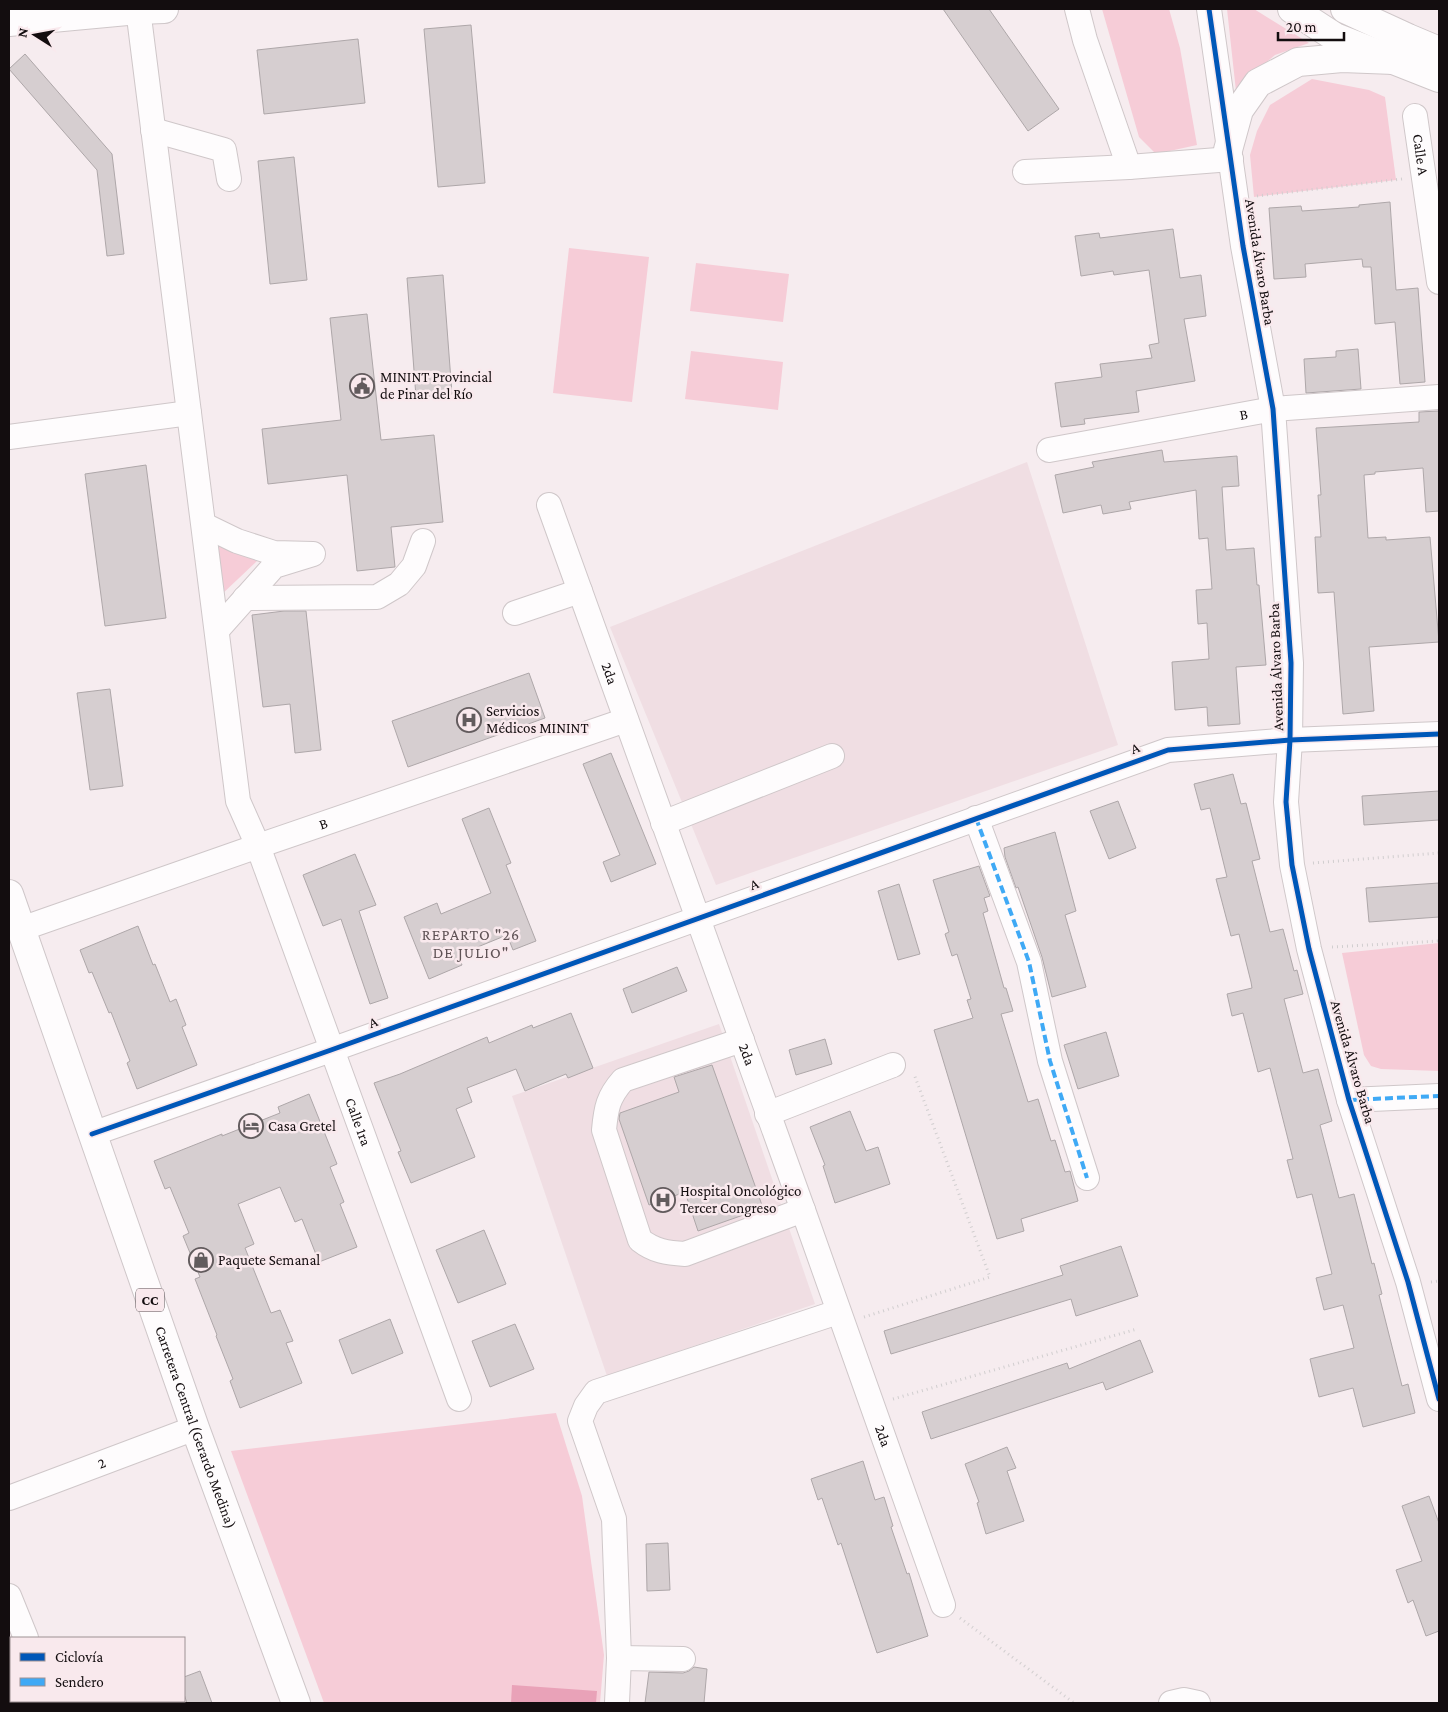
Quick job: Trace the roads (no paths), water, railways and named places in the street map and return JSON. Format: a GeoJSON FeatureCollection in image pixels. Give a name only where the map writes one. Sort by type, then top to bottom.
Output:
{"type":"FeatureCollection","features":[{"type":"Feature","properties":{"kind":"main road"},"geometry":{"type":"LineString","coordinates":[[9,22],[147,9]]}},
{"type":"Feature","properties":{"kind":"main road"},"geometry":{"type":"LineString","coordinates":[[1292,9],[1335,37],[1439,78]]}},
{"type":"Feature","properties":{"kind":"main road"},"geometry":{"type":"LineString","coordinates":[[1345,9],[1439,51]]}},
{"type":"Feature","properties":{"kind":"main road"},"geometry":{"type":"LineString","coordinates":[[1230,154],[1239,110],[1258,83],[1298,62],[1342,58],[1394,60]]}},
{"type":"Feature","properties":{"kind":"main road","name":"Carretera Central (Gerardo Medina)"},"geometry":{"type":"LineString","coordinates":[[9,894],[195,1428],[296,1703]]}},
{"type":"Feature","properties":{"kind":"street","name":"Calle 1ra"},"geometry":{"type":"LineString","coordinates":[[147,9],[153,130],[238,801],[258,846],[459,1399]]}},
{"type":"Feature","properties":{"kind":"street"},"geometry":{"type":"LineString","coordinates":[[1077,9],[1085,40],[1129,167]]}},
{"type":"Feature","properties":{"kind":"street","name":"Avenida Álvaro Barba"},"geometry":{"type":"LineString","coordinates":[[1209,9],[1243,246],[1273,409],[1291,663],[1290,740],[1286,802],[1292,865],[1309,949],[1349,1100],[1408,1282],[1439,1399]]}},
{"type":"Feature","properties":{"kind":"street","name":"Calle A"},"geometry":{"type":"LineString","coordinates":[[1415,116],[1439,282]]}},
{"type":"Feature","properties":{"kind":"street"},"geometry":{"type":"LineString","coordinates":[[153,130],[224,150],[229,179]]}},
{"type":"Feature","properties":{"kind":"street"},"geometry":{"type":"LineString","coordinates":[[1026,172],[1129,167],[1230,154]]}},
{"type":"Feature","properties":{"kind":"street","name":"B"},"geometry":{"type":"LineString","coordinates":[[1049,450],[1273,409],[1439,397]]}},
{"type":"Feature","properties":{"kind":"street"},"geometry":{"type":"LineString","coordinates":[[9,438],[189,413]]}},
{"type":"Feature","properties":{"kind":"street","name":"2da"},"geometry":{"type":"LineString","coordinates":[[549,505],[803,1210],[943,1606]]}},
{"type":"Feature","properties":{"kind":"street"},"geometry":{"type":"LineString","coordinates":[[204,525],[238,542],[274,553],[313,554],[274,566],[217,630]]}},
{"type":"Feature","properties":{"kind":"street"},"geometry":{"type":"LineString","coordinates":[[245,598],[377,597],[399,584],[414,566],[423,541]]}},
{"type":"Feature","properties":{"kind":"street"},"geometry":{"type":"LineString","coordinates":[[515,613],[580,591]]}},
{"type":"Feature","properties":{"kind":"street","name":"B"},"geometry":{"type":"LineString","coordinates":[[21,930],[258,846],[626,720]]}},
{"type":"Feature","properties":{"kind":"street","name":"A"},"geometry":{"type":"LineString","coordinates":[[92,1134],[1168,750],[1290,740],[1439,734]]}},
{"type":"Feature","properties":{"kind":"street"},"geometry":{"type":"LineString","coordinates":[[663,823],[832,756]]}},
{"type":"Feature","properties":{"kind":"street"},"geometry":{"type":"LineString","coordinates":[[976,818],[1029,962],[1050,1061],[1087,1178]]}},
{"type":"Feature","properties":{"kind":"street"},"geometry":{"type":"LineString","coordinates":[[742,1040],[623,1080],[612,1092],[606,1112],[604,1130],[640,1240],[649,1248],[664,1253],[684,1254],[803,1210]]}},
{"type":"Feature","properties":{"kind":"street"},"geometry":{"type":"LineString","coordinates":[[767,1114],[893,1065]]}},
{"type":"Feature","properties":{"kind":"street"},"geometry":{"type":"LineString","coordinates":[[1349,1100],[1439,1096]]}},
{"type":"Feature","properties":{"kind":"street"},"geometry":{"type":"LineString","coordinates":[[617,1703],[619,1658],[614,1519],[580,1421],[586,1406],[596,1392],[840,1318]]}},
{"type":"Feature","properties":{"kind":"street","name":"2"},"geometry":{"type":"LineString","coordinates":[[9,1498],[195,1428]]}},
{"type":"Feature","properties":{"kind":"street"},"geometry":{"type":"LineString","coordinates":[[9,1596],[26,1637]]}},
{"type":"Feature","properties":{"kind":"street"},"geometry":{"type":"LineString","coordinates":[[619,1658],[683,1659]]}},
{"type":"Feature","properties":{"kind":"street"},"geometry":{"type":"LineString","coordinates":[[1171,1703],[1184,1700],[1198,1703]]}},
{"type":"Feature","properties":{"kind":"place","name":"MININT Provincial de Pinar del Río"},"geometry":{"type":"Point","coordinates":[362,386]}},
{"type":"Feature","properties":{"kind":"place","name":"Servicios Médicos MININT"},"geometry":{"type":"Point","coordinates":[469,720]}},
{"type":"Feature","properties":{"kind":"place","name":"Casa Gretel"},"geometry":{"type":"Point","coordinates":[251,1126]}},
{"type":"Feature","properties":{"kind":"place","name":"Hospital Oncológico Tercer Congreso"},"geometry":{"type":"Point","coordinates":[663,1200]}},
{"type":"Feature","properties":{"kind":"place","name":"Paquete Semanal"},"geometry":{"type":"Point","coordinates":[201,1260]}},
{"type":"Feature","properties":{"kind":"district","name":"REPARTO \"26 DE JULIO\""},"geometry":{"type":"Point","coordinates":[471,943]}}]}
